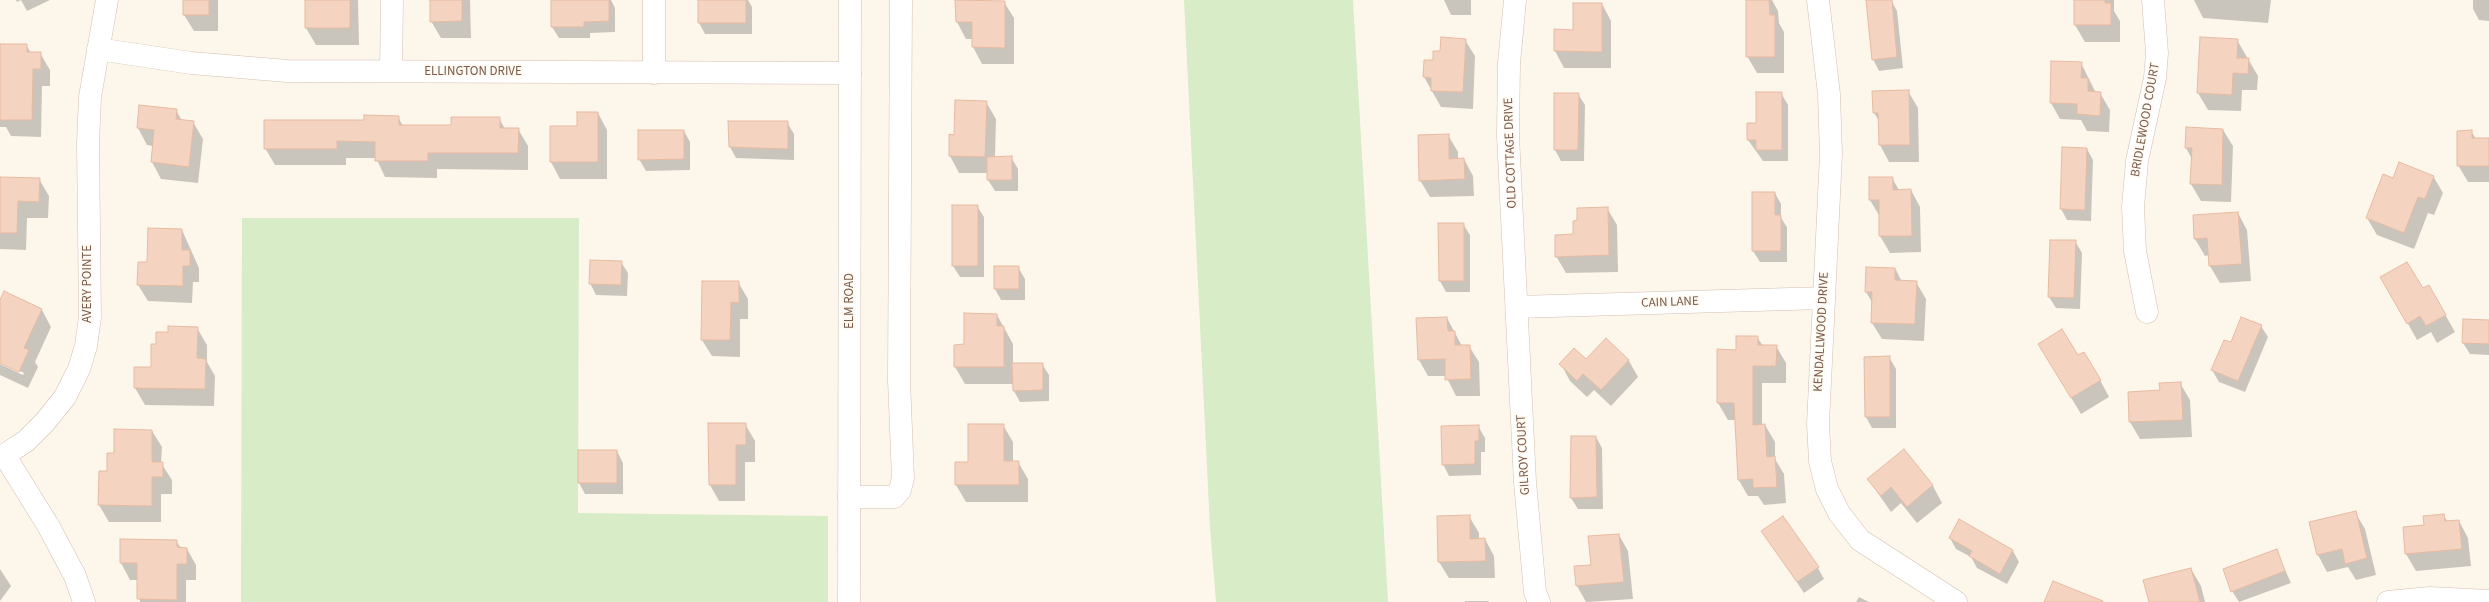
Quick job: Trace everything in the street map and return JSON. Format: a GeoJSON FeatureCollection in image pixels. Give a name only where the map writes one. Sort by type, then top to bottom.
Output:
{"type":"FeatureCollection","features":[{"type":"Feature","properties":{"kind":"street","name":"AVERY POINTE"},"geometry":{"type":"LineString","coordinates":[[2,457],[26,441],[45,422],[65,397],[79,369],[86,346],[90,316],[88,143],[90,104],[107,0]]}},
{"type":"Feature","properties":{"kind":"street"},"geometry":{"type":"LineString","coordinates":[[391,71],[392,0]]}},
{"type":"Feature","properties":{"kind":"street"},"geometry":{"type":"LineString","coordinates":[[654,0],[654,73]]}},
{"type":"Feature","properties":{"kind":"street","name":"ELM ROAD"},"geometry":{"type":"LineString","coordinates":[[849,602],[850,0]]}},
{"type":"Feature","properties":{"kind":"street"},"geometry":{"type":"LineString","coordinates":[[849,497],[894,496],[900,490],[903,478],[899,380],[901,0]]}},
{"type":"Feature","properties":{"kind":"street","name":"OLD COTTAGE DRIVE"},"geometry":{"type":"LineString","coordinates":[[1515,0],[1509,63],[1508,136],[1517,307]]}},
{"type":"Feature","properties":{"kind":"street","name":"KENDALLWOOD DRIVE"},"geometry":{"type":"LineString","coordinates":[[1818,0],[1829,94],[1831,154],[1818,424],[1820,461],[1827,489],[1839,513],[1860,540],[1956,602]]}},
{"type":"Feature","properties":{"kind":"street","name":"BRIDLEWOOD COURT"},"geometry":{"type":"LineString","coordinates":[[2147,312],[2135,251],[2133,207],[2137,161],[2157,59],[2153,0]]}},
{"type":"Feature","properties":{"kind":"street","name":"ELLINGTON DRIVE"},"geometry":{"type":"LineString","coordinates":[[98,49],[239,68],[391,71],[850,73]]}},
{"type":"Feature","properties":{"kind":"street","name":"CAIN LANE"},"geometry":{"type":"LineString","coordinates":[[1517,307],[1824,298]]}},
{"type":"Feature","properties":{"kind":"street","name":"GILROY COURT"},"geometry":{"type":"LineString","coordinates":[[1517,307],[1525,482],[1535,592],[1539,602]]}},
{"type":"Feature","properties":{"kind":"street"},"geometry":{"type":"LineString","coordinates":[[2,457],[49,527],[75,576],[84,602]]}},
{"type":"Feature","properties":{"kind":"street"},"geometry":{"type":"LineString","coordinates":[[2388,602],[2430,598],[2489,601]]}},
{"type":"Feature","properties":{"kind":"green space"},"geometry":{"type":"Polygon","coordinates":[[[1184,0],[1353,0],[1388,602],[1216,602],[1210,528],[1184,0]]]}},
{"type":"Feature","properties":{"kind":"green space"},"geometry":{"type":"Polygon","coordinates":[[[242,218],[579,218],[578,513],[828,516],[828,602],[241,602],[242,218]]]}},
{"type":"Feature","properties":{"kind":"building"},"geometry":{"type":"Polygon","coordinates":[[[183,0],[209,0],[209,15],[183,15],[183,0]]]}},
{"type":"Feature","properties":{"kind":"building"},"geometry":{"type":"Polygon","coordinates":[[[305,0],[350,0],[350,28],[305,28],[305,0]]]}},
{"type":"Feature","properties":{"kind":"building"},"geometry":{"type":"Polygon","coordinates":[[[430,0],[462,0],[462,21],[430,22],[430,0]]]}},
{"type":"Feature","properties":{"kind":"building"},"geometry":{"type":"Polygon","coordinates":[[[551,0],[609,0],[609,21],[584,22],[584,27],[551,27],[551,0]]]}},
{"type":"Feature","properties":{"kind":"building"},"geometry":{"type":"Polygon","coordinates":[[[698,0],[746,0],[746,23],[698,23],[698,0]]]}},
{"type":"Feature","properties":{"kind":"building"},"geometry":{"type":"Polygon","coordinates":[[[955,0],[1005,1],[1005,48],[972,47],[972,22],[956,22],[955,0]]]}},
{"type":"Feature","properties":{"kind":"building"},"geometry":{"type":"Polygon","coordinates":[[[1746,0],[1769,0],[1770,15],[1775,15],[1775,57],[1746,57],[1746,0]]]}},
{"type":"Feature","properties":{"kind":"building"},"geometry":{"type":"Polygon","coordinates":[[[1866,0],[1892,0],[1897,57],[1872,60],[1866,0]]]}},
{"type":"Feature","properties":{"kind":"building"},"geometry":{"type":"Polygon","coordinates":[[[2074,0],[2105,0],[2105,3],[2111,3],[2111,25],[2074,25],[2074,0]]]}},
{"type":"Feature","properties":{"kind":"building"},"geometry":{"type":"Polygon","coordinates":[[[1573,3],[1602,3],[1602,52],[1554,51],[1554,29],[1573,30],[1573,3]]]}},
{"type":"Feature","properties":{"kind":"building"},"geometry":{"type":"Polygon","coordinates":[[[1441,37],[1466,39],[1463,92],[1431,91],[1431,78],[1423,77],[1424,60],[1433,60],[1433,51],[1440,51],[1441,37]]]}},
{"type":"Feature","properties":{"kind":"building"},"geometry":{"type":"Polygon","coordinates":[[[2200,37],[2238,39],[2237,58],[2249,58],[2248,74],[2233,73],[2232,95],[2197,93],[2200,37]]]}},
{"type":"Feature","properties":{"kind":"building"},"geometry":{"type":"Polygon","coordinates":[[[0,44],[27,44],[27,52],[41,52],[41,69],[33,69],[32,120],[0,120],[0,44]]]}},
{"type":"Feature","properties":{"kind":"building"},"geometry":{"type":"Polygon","coordinates":[[[2051,61],[2082,62],[2081,78],[2088,78],[2088,91],[2101,92],[2100,116],[2077,114],[2077,104],[2050,103],[2051,61]]]}},
{"type":"Feature","properties":{"kind":"building"},"geometry":{"type":"Polygon","coordinates":[[[1909,90],[1910,145],[1879,145],[1878,113],[1873,113],[1872,91],[1909,90]]]}},
{"type":"Feature","properties":{"kind":"building"},"geometry":{"type":"Polygon","coordinates":[[[1756,92],[1782,92],[1782,150],[1756,150],[1756,140],[1747,140],[1747,123],[1756,123],[1756,92]]]}},
{"type":"Feature","properties":{"kind":"building"},"geometry":{"type":"Polygon","coordinates":[[[1554,93],[1579,93],[1578,150],[1554,150],[1554,93]]]}},
{"type":"Feature","properties":{"kind":"building"},"geometry":{"type":"Polygon","coordinates":[[[955,100],[987,101],[985,157],[949,156],[949,134],[954,135],[955,100]]]}},
{"type":"Feature","properties":{"kind":"building"},"geometry":{"type":"Polygon","coordinates":[[[139,105],[177,109],[176,119],[194,121],[189,167],[151,162],[154,130],[137,128],[139,105]]]}},
{"type":"Feature","properties":{"kind":"building"},"geometry":{"type":"Polygon","coordinates":[[[577,112],[598,112],[598,162],[550,162],[550,126],[577,126],[577,112]]]}},
{"type":"Feature","properties":{"kind":"building"},"geometry":{"type":"Polygon","coordinates":[[[364,115],[399,116],[399,125],[451,125],[451,117],[500,117],[500,128],[519,128],[518,153],[428,153],[428,161],[375,161],[375,142],[337,141],[337,149],[264,149],[264,120],[364,120],[364,115]]]}},
{"type":"Feature","properties":{"kind":"building"},"geometry":{"type":"Polygon","coordinates":[[[728,121],[788,121],[788,149],[729,147],[728,121]]]}},
{"type":"Feature","properties":{"kind":"building"},"geometry":{"type":"Polygon","coordinates":[[[2186,127],[2223,129],[2222,185],[2190,184],[2192,148],[2185,148],[2186,127]]]}},
{"type":"Feature","properties":{"kind":"building"},"geometry":{"type":"Polygon","coordinates":[[[638,130],[684,130],[684,159],[638,160],[638,130]]]}},
{"type":"Feature","properties":{"kind":"building"},"geometry":{"type":"Polygon","coordinates":[[[2472,130],[2472,138],[2489,138],[2489,166],[2457,166],[2457,131],[2472,130]]]}},
{"type":"Feature","properties":{"kind":"building"},"geometry":{"type":"Polygon","coordinates":[[[1449,134],[1449,159],[1464,158],[1465,179],[1419,181],[1418,135],[1449,134]]]}},
{"type":"Feature","properties":{"kind":"building"},"geometry":{"type":"Polygon","coordinates":[[[2062,147],[2087,148],[2085,210],[2060,209],[2062,147]]]}},
{"type":"Feature","properties":{"kind":"building"},"geometry":{"type":"Polygon","coordinates":[[[1012,156],[1012,180],[987,180],[987,157],[1012,156]]]}},
{"type":"Feature","properties":{"kind":"building"},"geometry":{"type":"Polygon","coordinates":[[[2399,162],[2434,176],[2425,199],[2418,197],[2404,233],[2366,218],[2383,174],[2393,178],[2399,162]]]}},
{"type":"Feature","properties":{"kind":"building"},"geometry":{"type":"Polygon","coordinates":[[[0,177],[40,178],[39,202],[18,201],[17,233],[0,233],[0,177]]]}},
{"type":"Feature","properties":{"kind":"building"},"geometry":{"type":"Polygon","coordinates":[[[1869,177],[1893,177],[1893,190],[1911,189],[1912,236],[1879,236],[1879,200],[1869,200],[1869,177]]]}},
{"type":"Feature","properties":{"kind":"building"},"geometry":{"type":"Polygon","coordinates":[[[1752,192],[1775,192],[1775,215],[1781,215],[1781,251],[1752,251],[1752,192]]]}},
{"type":"Feature","properties":{"kind":"building"},"geometry":{"type":"Polygon","coordinates":[[[952,205],[978,205],[978,266],[952,266],[952,205]]]}},
{"type":"Feature","properties":{"kind":"building"},"geometry":{"type":"Polygon","coordinates":[[[1608,207],[1609,255],[1555,257],[1555,235],[1573,234],[1573,221],[1577,220],[1577,208],[1608,207]]]}},
{"type":"Feature","properties":{"kind":"building"},"geometry":{"type":"Polygon","coordinates":[[[2238,212],[2242,264],[2209,266],[2207,238],[2194,239],[2193,215],[2238,212]]]}},
{"type":"Feature","properties":{"kind":"building"},"geometry":{"type":"Polygon","coordinates":[[[1438,223],[1464,223],[1464,281],[1439,281],[1438,223]]]}},
{"type":"Feature","properties":{"kind":"building"},"geometry":{"type":"Polygon","coordinates":[[[148,228],[182,229],[182,250],[190,250],[190,266],[183,266],[183,286],[137,285],[138,262],[147,262],[148,228]]]}},
{"type":"Feature","properties":{"kind":"building"},"geometry":{"type":"Polygon","coordinates":[[[2050,240],[2076,240],[2074,298],[2048,297],[2050,240]]]}},
{"type":"Feature","properties":{"kind":"building"},"geometry":{"type":"Polygon","coordinates":[[[590,260],[622,261],[621,285],[589,284],[590,260]]]}},
{"type":"Feature","properties":{"kind":"building"},"geometry":{"type":"Polygon","coordinates":[[[2407,262],[2423,288],[2429,285],[2446,315],[2426,326],[2420,316],[2407,324],[2380,277],[2407,262]]]}},
{"type":"Feature","properties":{"kind":"building"},"geometry":{"type":"Polygon","coordinates":[[[994,266],[1019,266],[1019,289],[994,289],[994,266]]]}},
{"type":"Feature","properties":{"kind":"building"},"geometry":{"type":"Polygon","coordinates":[[[1866,267],[1895,268],[1895,280],[1917,281],[1915,324],[1871,323],[1872,292],[1865,292],[1866,267]]]}},
{"type":"Feature","properties":{"kind":"building"},"geometry":{"type":"Polygon","coordinates":[[[702,281],[739,281],[739,303],[731,302],[730,340],[701,340],[702,281]]]}},
{"type":"Feature","properties":{"kind":"building"},"geometry":{"type":"Polygon","coordinates":[[[4,291],[42,309],[24,348],[29,350],[19,372],[0,363],[0,300],[4,291]]]}},
{"type":"Feature","properties":{"kind":"building"},"geometry":{"type":"Polygon","coordinates":[[[964,313],[997,314],[997,326],[1004,326],[1004,367],[954,367],[954,345],[964,344],[964,313]]]}},
{"type":"Feature","properties":{"kind":"building"},"geometry":{"type":"Polygon","coordinates":[[[1447,317],[1448,331],[1455,331],[1455,345],[1470,345],[1471,379],[1445,380],[1445,359],[1418,360],[1416,318],[1447,317]]]}},
{"type":"Feature","properties":{"kind":"building"},"geometry":{"type":"Polygon","coordinates":[[[2241,317],[2262,325],[2238,381],[2211,370],[2224,340],[2231,342],[2241,317]]]}},
{"type":"Feature","properties":{"kind":"building"},"geometry":{"type":"Polygon","coordinates":[[[2463,319],[2489,320],[2489,344],[2462,343],[2463,319]]]}},
{"type":"Feature","properties":{"kind":"building"},"geometry":{"type":"Polygon","coordinates":[[[168,326],[198,327],[197,358],[206,359],[205,389],[134,388],[134,367],[151,367],[151,344],[156,344],[156,332],[168,332],[168,326]]]}},
{"type":"Feature","properties":{"kind":"building"},"geometry":{"type":"Polygon","coordinates":[[[2062,329],[2078,355],[2084,352],[2101,380],[2071,398],[2038,344],[2062,329]]]}},
{"type":"Feature","properties":{"kind":"building"},"geometry":{"type":"Polygon","coordinates":[[[1736,336],[1758,336],[1758,345],[1777,345],[1776,366],[1753,366],[1753,425],[1765,424],[1767,457],[1775,456],[1777,487],[1753,488],[1753,479],[1738,480],[1734,403],[1717,403],[1717,349],[1736,350],[1736,336]]]}},
{"type":"Feature","properties":{"kind":"building"},"geometry":{"type":"Polygon","coordinates":[[[1606,338],[1629,360],[1601,390],[1583,374],[1577,381],[1559,364],[1574,348],[1586,359],[1606,338]]]}},
{"type":"Feature","properties":{"kind":"building"},"geometry":{"type":"Polygon","coordinates":[[[1890,356],[1890,417],[1865,417],[1864,357],[1890,356]]]}},
{"type":"Feature","properties":{"kind":"building"},"geometry":{"type":"Polygon","coordinates":[[[1012,363],[1043,363],[1043,390],[1013,391],[1012,363]]]}},
{"type":"Feature","properties":{"kind":"building"},"geometry":{"type":"Polygon","coordinates":[[[2181,382],[2183,420],[2129,422],[2128,392],[2160,390],[2159,383],[2181,382]]]}},
{"type":"Feature","properties":{"kind":"building"},"geometry":{"type":"Polygon","coordinates":[[[708,423],[746,423],[746,445],[736,445],[736,485],[709,485],[708,423]]]}},
{"type":"Feature","properties":{"kind":"building"},"geometry":{"type":"Polygon","coordinates":[[[968,424],[1004,424],[1004,461],[1019,461],[1019,485],[955,485],[955,462],[968,462],[968,424]]]}},
{"type":"Feature","properties":{"kind":"building"},"geometry":{"type":"Polygon","coordinates":[[[1479,425],[1479,441],[1475,441],[1475,464],[1442,465],[1441,426],[1479,425]]]}},
{"type":"Feature","properties":{"kind":"building"},"geometry":{"type":"Polygon","coordinates":[[[114,429],[152,430],[152,462],[163,462],[163,477],[152,477],[152,506],[98,505],[99,471],[107,471],[107,453],[114,453],[114,429]]]}},
{"type":"Feature","properties":{"kind":"building"},"geometry":{"type":"Polygon","coordinates":[[[1571,436],[1596,436],[1597,497],[1570,498],[1571,436]]]}},
{"type":"Feature","properties":{"kind":"building"},"geometry":{"type":"Polygon","coordinates":[[[1904,449],[1933,485],[1907,507],[1891,487],[1881,496],[1867,479],[1904,449]]]}},
{"type":"Feature","properties":{"kind":"building"},"geometry":{"type":"Polygon","coordinates":[[[578,450],[617,450],[617,483],[578,483],[578,450]]]}},
{"type":"Feature","properties":{"kind":"building"},"geometry":{"type":"Polygon","coordinates":[[[2356,511],[2367,558],[2345,564],[2342,549],[2317,555],[2309,522],[2356,511]]]}},
{"type":"Feature","properties":{"kind":"building"},"geometry":{"type":"Polygon","coordinates":[[[2444,514],[2445,521],[2459,520],[2462,549],[2405,554],[2403,527],[2424,525],[2423,516],[2444,514]]]}},
{"type":"Feature","properties":{"kind":"building"},"geometry":{"type":"Polygon","coordinates":[[[1470,515],[1470,539],[1485,538],[1486,561],[1438,562],[1437,516],[1470,515]]]}},
{"type":"Feature","properties":{"kind":"building"},"geometry":{"type":"Polygon","coordinates":[[[1783,516],[1819,567],[1797,582],[1761,531],[1783,516]]]}},
{"type":"Feature","properties":{"kind":"building"},"geometry":{"type":"Polygon","coordinates":[[[1959,519],[2013,550],[2000,574],[1969,556],[1972,551],[1949,538],[1959,519]]]}},
{"type":"Feature","properties":{"kind":"building"},"geometry":{"type":"Polygon","coordinates":[[[1619,534],[1624,582],[1576,586],[1574,566],[1591,565],[1588,536],[1619,534]]]}},
{"type":"Feature","properties":{"kind":"building"},"geometry":{"type":"Polygon","coordinates":[[[120,539],[177,540],[177,547],[187,548],[187,564],[177,564],[177,600],[137,599],[137,563],[120,563],[120,539]]]}},
{"type":"Feature","properties":{"kind":"building"},"geometry":{"type":"Polygon","coordinates":[[[2277,549],[2285,571],[2231,592],[2223,569],[2277,549]]]}},
{"type":"Feature","properties":{"kind":"building"},"geometry":{"type":"Polygon","coordinates":[[[2191,568],[2200,602],[2149,602],[2143,580],[2191,568]]]}},
{"type":"Feature","properties":{"kind":"building"},"geometry":{"type":"Polygon","coordinates":[[[2053,581],[2103,601],[2103,602],[2044,602],[2053,581]]]}}]}
